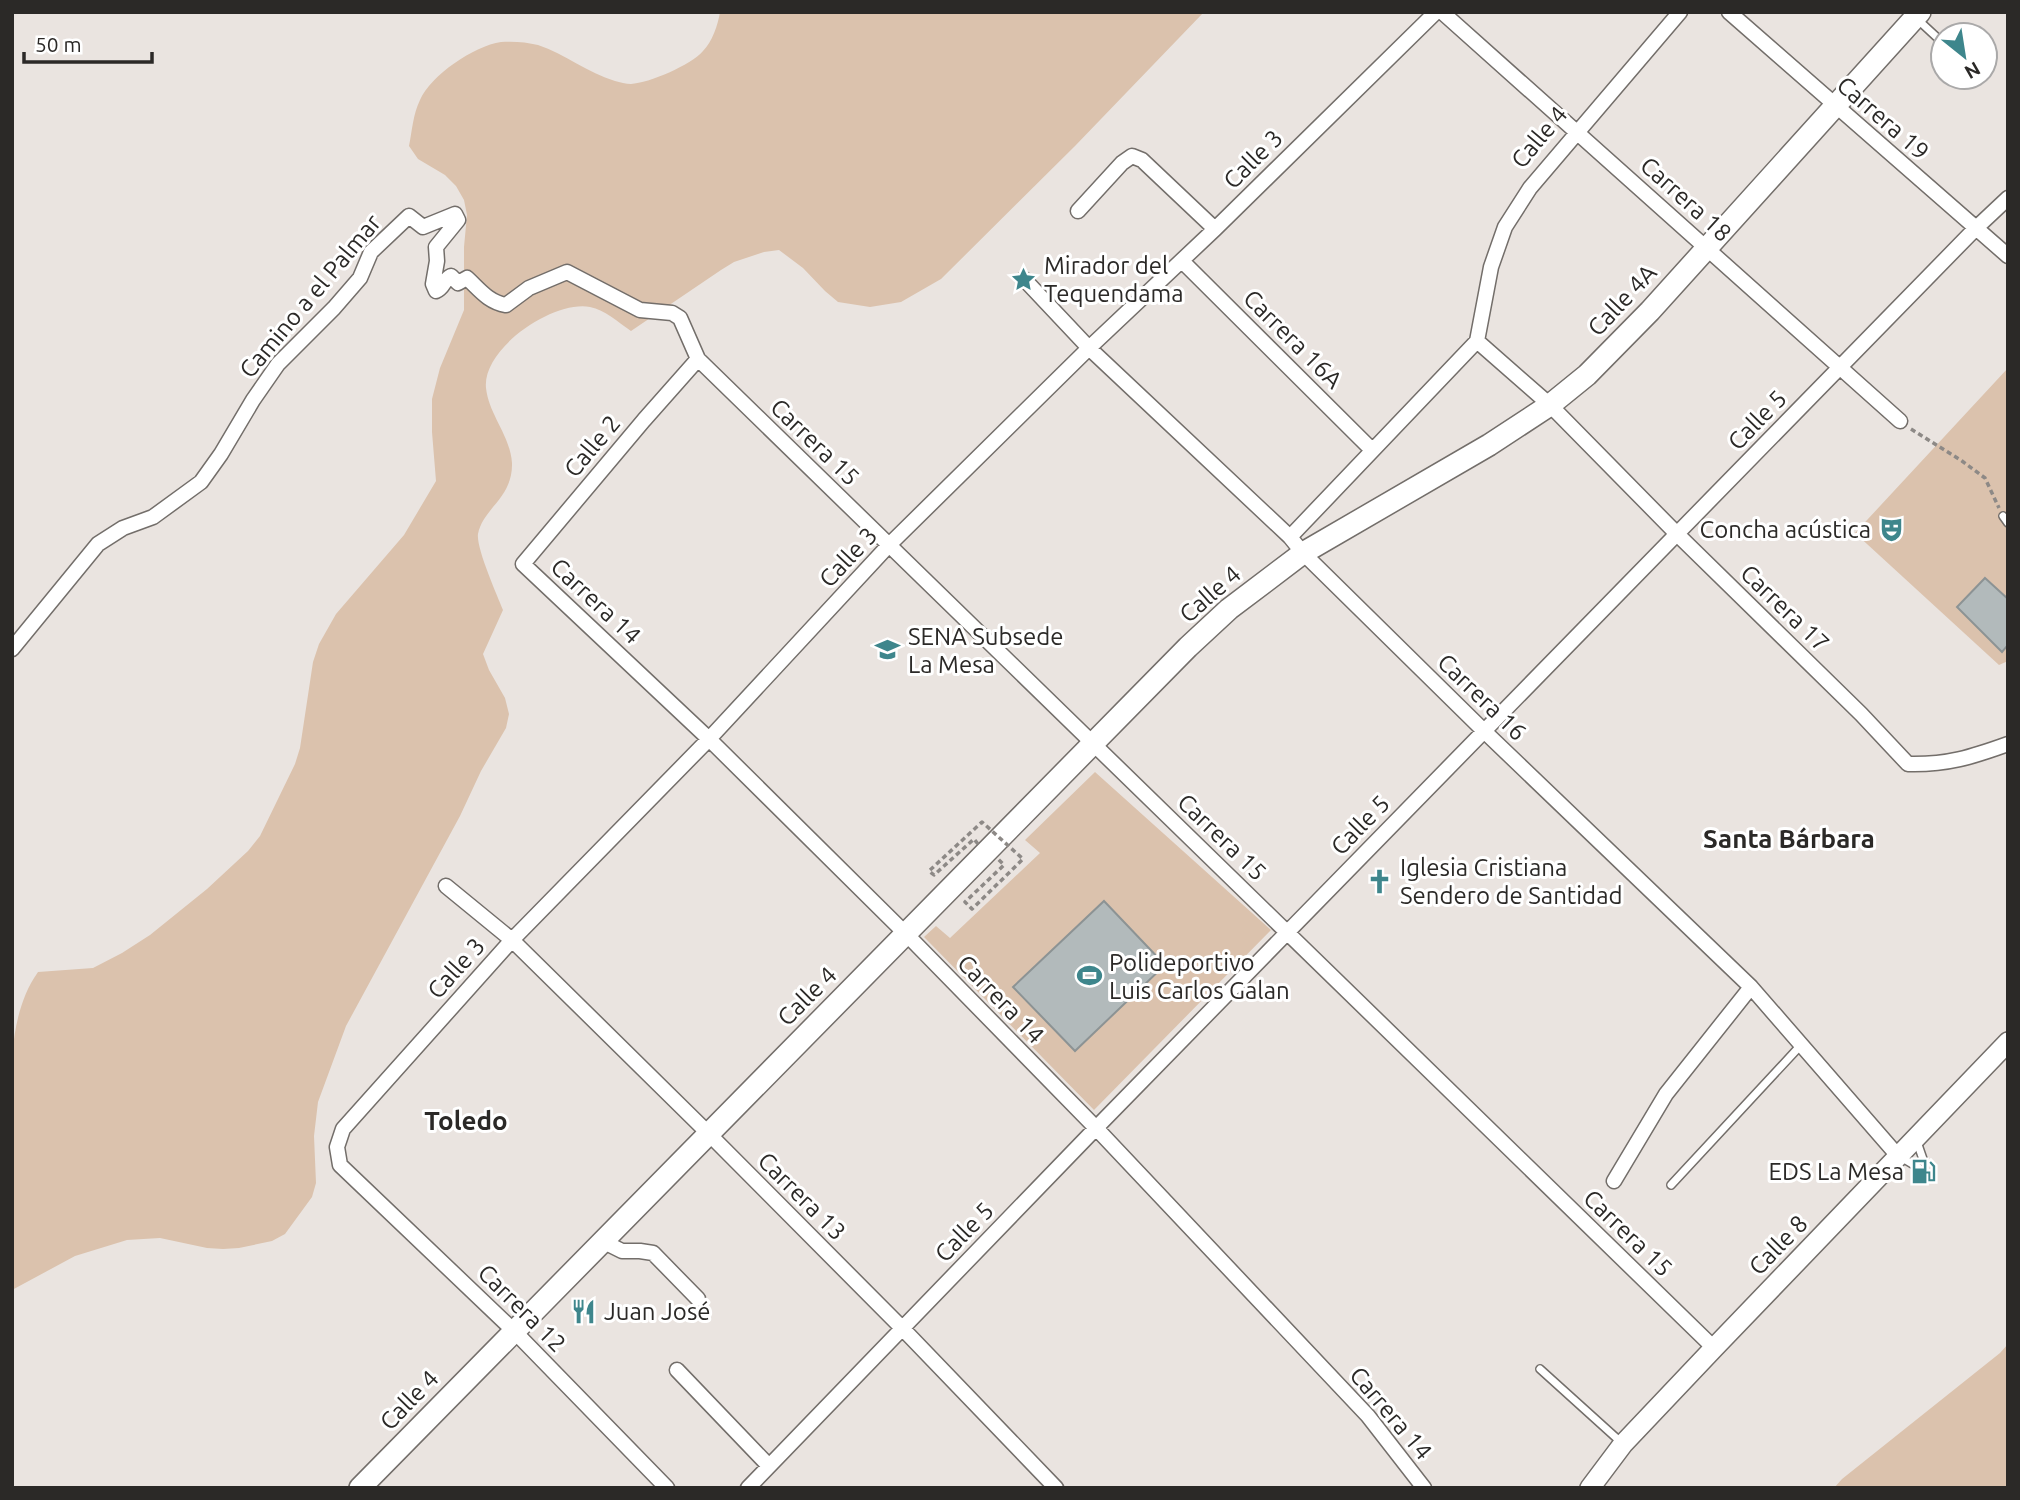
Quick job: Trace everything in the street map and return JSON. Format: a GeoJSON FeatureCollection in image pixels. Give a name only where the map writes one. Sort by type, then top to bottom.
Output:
{"type":"FeatureCollection","features":[{"type":"Feature","properties":{"kind":"main road","name":"Calle 4A"},"geometry":{"type":"LineString","coordinates":[[1296,545],[1489,445],[1550,405],[1587,375],[1650,311],[1918,15]]}},
{"type":"Feature","properties":{"kind":"main road","name":"Calle 4"},"geometry":{"type":"LineString","coordinates":[[360,1488],[1092,743],[1296,545]]}},
{"type":"Feature","properties":{"kind":"main road","name":"Calle 8"},"geometry":{"type":"LineString","coordinates":[[1590,1488],[1623,1444],[2008,1042]]}},
{"type":"Feature","properties":{"kind":"street","name":"Calle 3"},"geometry":{"type":"LineString","coordinates":[[340,1165],[337,1147],[342,1129],[512,940],[709,739],[889,545],[1088,348],[1182,261],[1436,12]]}},
{"type":"Feature","properties":{"kind":"street","name":"Carrera 18"},"geometry":{"type":"LineString","coordinates":[[1442,12],[1900,421]]}},
{"type":"Feature","properties":{"kind":"street","name":"Calle 4"},"geometry":{"type":"LineString","coordinates":[[1296,545],[1372,450],[1477,341],[1491,267],[1505,228],[1530,188],[1680,12]]}},
{"type":"Feature","properties":{"kind":"street","name":"Carrera 19"},"geometry":{"type":"LineString","coordinates":[[1729,12],[2008,257]]}},
{"type":"Feature","properties":{"kind":"street"},"geometry":{"type":"LineString","coordinates":[[1078,211],[1122,163],[1132,156],[1142,160],[1215,229]]}},
{"type":"Feature","properties":{"kind":"street","name":"Calle 5"},"geometry":{"type":"LineString","coordinates":[[748,1488],[1287,932],[2008,198]]}},
{"type":"Feature","properties":{"kind":"street","name":"Camino a el Palmar"},"geometry":{"type":"LineString","coordinates":[[12,649],[97,544],[123,528],[153,517],[201,482],[278,364],[360,278],[371,251],[409,216],[423,227],[452,214],[458,218],[436,247],[437,261],[433,284],[436,291],[451,276],[458,283],[467,278],[475,289],[506,305],[529,288],[567,272],[640,310],[672,313],[680,318],[698,359]]}},
{"type":"Feature","properties":{"kind":"street","name":"Carrera 16A"},"geometry":{"type":"LineString","coordinates":[[1182,261],[1372,450]]}},
{"type":"Feature","properties":{"kind":"street","name":"Carrera 16"},"geometry":{"type":"LineString","coordinates":[[1024,279],[1088,348],[1296,545],[1484,731],[1751,987],[1898,1156]]}},
{"type":"Feature","properties":{"kind":"street","name":"Carrera 17"},"geometry":{"type":"LineString","coordinates":[[1477,341],[1550,405],[1908,764],[1934,765],[1968,758],[2008,744]]}},
{"type":"Feature","properties":{"kind":"street","name":"Carrera 15"},"geometry":{"type":"LineString","coordinates":[[698,359],[1714,1348]]}},
{"type":"Feature","properties":{"kind":"street","name":"Calle 2"},"geometry":{"type":"LineString","coordinates":[[523,564],[698,359]]}},
{"type":"Feature","properties":{"kind":"street","name":"Carrera 14"},"geometry":{"type":"LineString","coordinates":[[523,564],[709,739],[905,933],[1096,1128],[1368,1416],[1424,1488]]}},
{"type":"Feature","properties":{"kind":"street","name":"Carrera 13"},"geometry":{"type":"LineString","coordinates":[[446,886],[512,940],[708,1133],[1056,1488]]}},
{"type":"Feature","properties":{"kind":"street"},"geometry":{"type":"LineString","coordinates":[[1614,1181],[1666,1094],[1751,987]]}},
{"type":"Feature","properties":{"kind":"street","name":"Carrera 12"},"geometry":{"type":"LineString","coordinates":[[340,1165],[514,1331],[667,1488]]}},
{"type":"Feature","properties":{"kind":"street"},"geometry":{"type":"LineString","coordinates":[[602,1241],[622,1251],[653,1253],[698,1299]]}},
{"type":"Feature","properties":{"kind":"street"},"geometry":{"type":"LineString","coordinates":[[677,1370],[769,1466]]}},
{"type":"Feature","properties":{"kind":"lane"},"geometry":{"type":"LineString","coordinates":[[1671,1185],[1801,1044]]}},
{"type":"Feature","properties":{"kind":"lane"},"geometry":{"type":"LineString","coordinates":[[1898,1156],[1922,1165],[1915,1139]]}},
{"type":"Feature","properties":{"kind":"lane"},"geometry":{"type":"LineString","coordinates":[[1540,1369],[1623,1444]]}},
{"type":"Feature","properties":{"kind":"path"},"geometry":{"type":"LineString","coordinates":[[1900,421],[1985,478],[2005,519]]}},
{"type":"Feature","properties":{"kind":"path"},"geometry":{"type":"LineString","coordinates":[[978,844],[974,839],[934,875],[929,871],[982,822],[1023,859],[972,909],[965,902],[1004,865],[998,859]]}},
{"type":"Feature","properties":{"kind":"shaded area"},"geometry":{"type":"Polygon","coordinates":[[[720,12],[1204,12],[1075,146],[941,279],[901,302],[870,307],[838,302],[803,268],[779,250],[734,262],[631,331],[601,311],[590,307],[575,307],[540,319],[508,343],[496,357],[488,373],[486,388],[510,453],[511,475],[503,494],[481,525],[478,534],[483,560],[503,610],[483,654],[505,698],[509,714],[506,728],[346,1026],[318,1102],[314,1136],[316,1183],[312,1197],[285,1234],[272,1241],[223,1249],[160,1238],[127,1240],[75,1256],[12,1290],[12,1060],[19,1013],[27,992],[38,972],[93,968],[122,953],[150,935],[207,889],[248,851],[260,836],[295,764],[300,748],[313,662],[319,644],[336,614],[404,535],[436,481],[432,399],[440,368],[464,310],[467,215],[464,200],[456,186],[445,175],[418,159],[409,146],[420,100],[434,81],[454,63],[478,49],[501,42],[538,45],[615,81],[631,84],[648,80],[680,67],[703,51],[714,33],[720,12]]]}},
{"type":"Feature","properties":{"kind":"shaded area"},"geometry":{"type":"Polygon","coordinates":[[[2008,368],[2008,661],[1999,665],[1855,533],[2008,368]]]}},
{"type":"Feature","properties":{"kind":"shaded area"},"geometry":{"type":"Polygon","coordinates":[[[1095,772],[1271,930],[1094,1110],[924,937],[936,926],[950,938],[1040,853],[1025,840],[1095,772]]]}},
{"type":"Feature","properties":{"kind":"shaded area"},"geometry":{"type":"Polygon","coordinates":[[[2008,1344],[2008,1488],[1834,1488],[2000,1353],[2008,1344]]]}},
{"type":"Feature","properties":{"kind":"building"},"geometry":{"type":"Polygon","coordinates":[[[1985,578],[2008,599],[2008,645],[2002,652],[1957,607],[1985,578]]]}},
{"type":"Feature","properties":{"kind":"building","name":"Polideportivo Luis Carlos Galan"},"geometry":{"type":"Polygon","coordinates":[[[1104,901],[1165,965],[1075,1051],[1013,987],[1104,901]]]}},
{"type":"Feature","properties":{"kind":"place","name":"Mirador del Tequendama"},"geometry":{"type":"Point","coordinates":[1024,279]}},
{"type":"Feature","properties":{"kind":"place","name":"Concha acústica"},"geometry":{"type":"Point","coordinates":[1891,529]}},
{"type":"Feature","properties":{"kind":"place","name":"SENA Subsede La Mesa"},"geometry":{"type":"Point","coordinates":[888,650]}},
{"type":"Feature","properties":{"kind":"place","name":"Iglesia Cristiana Sendero de Santidad"},"geometry":{"type":"Point","coordinates":[1380,881]}},
{"type":"Feature","properties":{"kind":"place","name":"Polideportivo Luis Carlos Galan"},"geometry":{"type":"Point","coordinates":[1089,976]}},
{"type":"Feature","properties":{"kind":"place","name":"EDS La Mesa"},"geometry":{"type":"Point","coordinates":[1924,1171]}},
{"type":"Feature","properties":{"kind":"place","name":"Juan José"},"geometry":{"type":"Point","coordinates":[584,1311]}},
{"type":"Feature","properties":{"kind":"district","name":"Santa Bárbara"},"geometry":{"type":"Point","coordinates":[1789,838]}},
{"type":"Feature","properties":{"kind":"district","name":"Toledo"},"geometry":{"type":"Point","coordinates":[466,1120]}}]}
